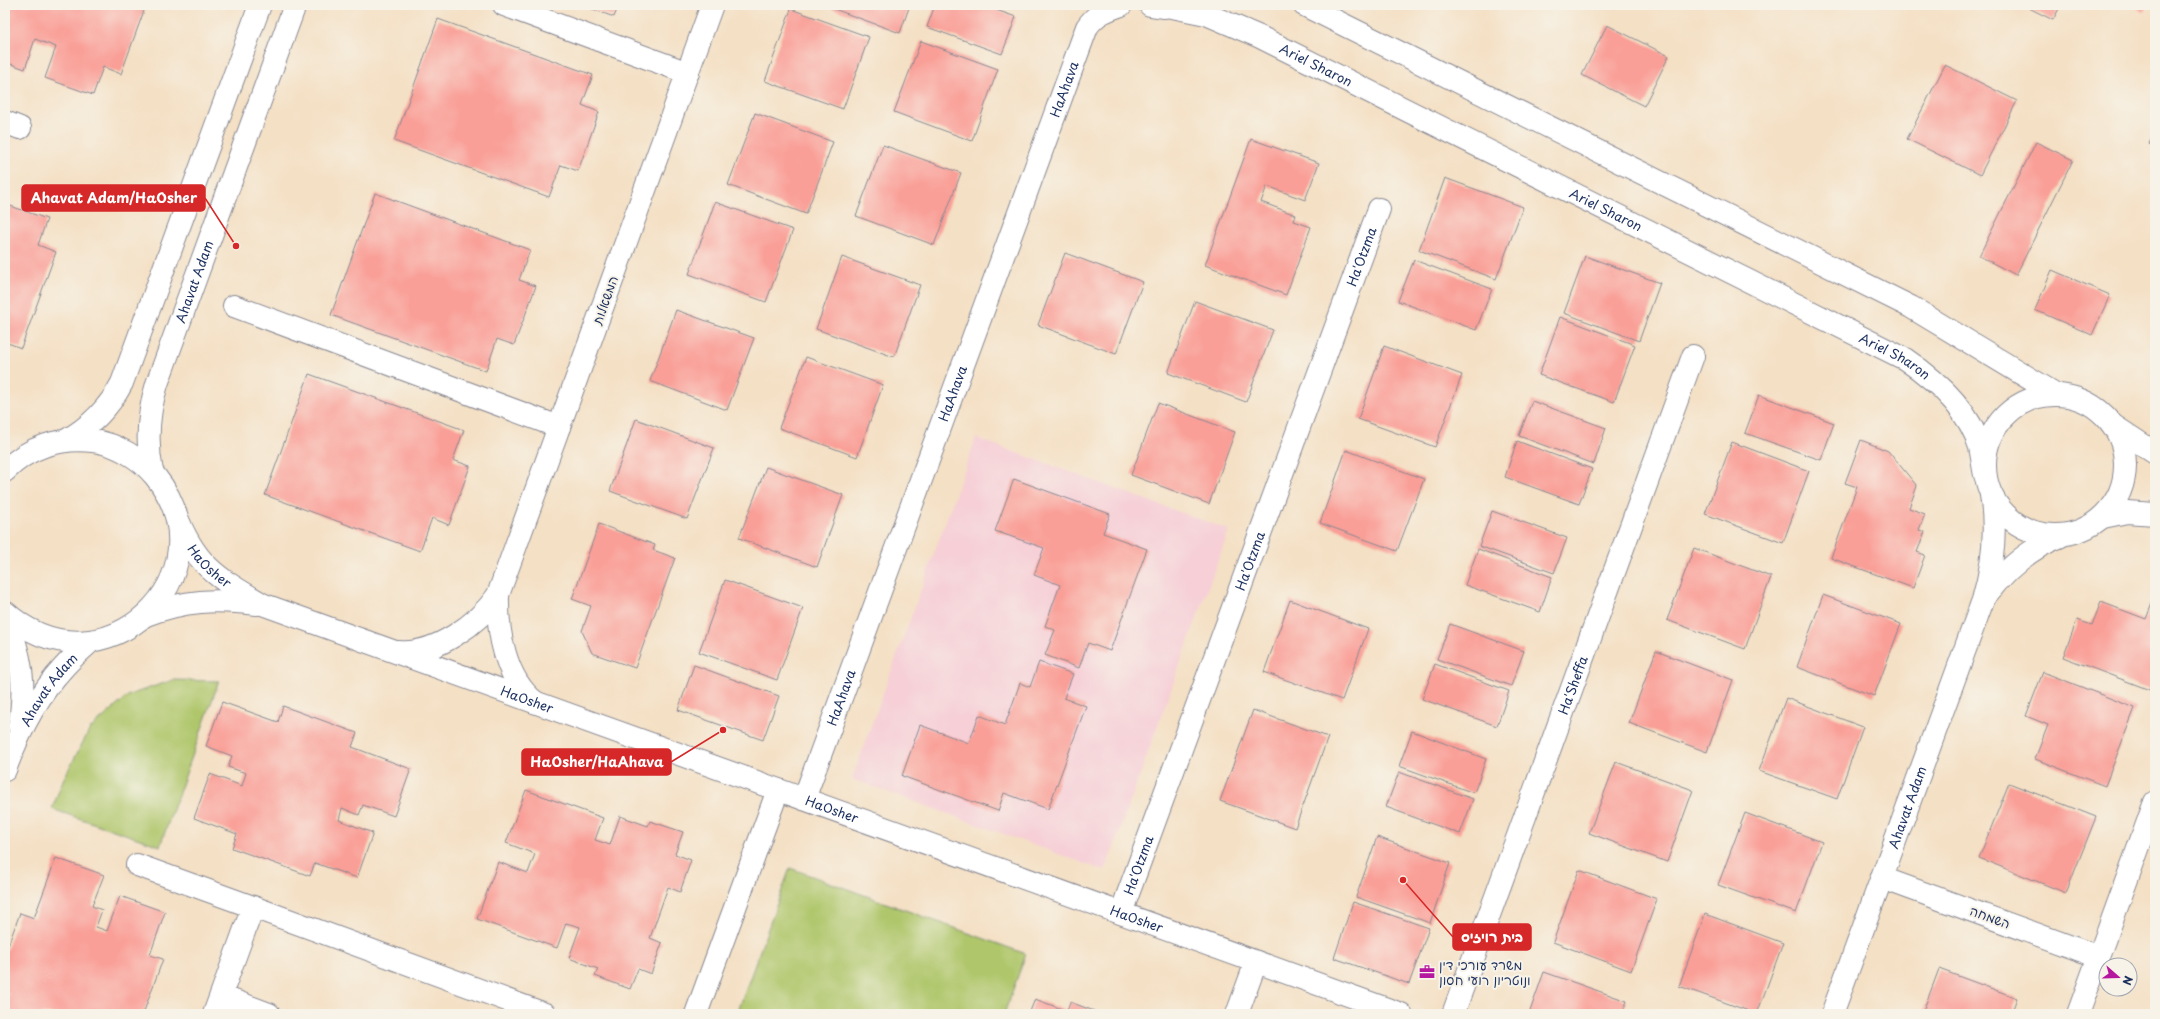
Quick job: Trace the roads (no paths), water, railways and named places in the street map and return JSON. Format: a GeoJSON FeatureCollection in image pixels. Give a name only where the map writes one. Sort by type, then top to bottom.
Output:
{"type":"FeatureCollection","features":[{"type":"Feature","properties":{"kind":"street"},"geometry":{"type":"LineString","coordinates":[[65,441],[88,426],[101,414],[113,400],[122,383],[260,5]]}},
{"type":"Feature","properties":{"kind":"street","name":"Ahavat Adam"},"geometry":{"type":"LineString","coordinates":[[152,472],[148,429],[150,411],[157,384],[295,5]]}},
{"type":"Feature","properties":{"kind":"street"},"geometry":{"type":"LineString","coordinates":[[504,5],[688,73]]}},
{"type":"Feature","properties":{"kind":"street","name":"המשאלות"},"geometry":{"type":"LineString","coordinates":[[395,652],[406,653],[419,650],[453,636],[478,618],[498,595],[712,5]]}},
{"type":"Feature","properties":{"kind":"street","name":"HaAhava"},"geometry":{"type":"LineString","coordinates":[[804,800],[1087,27],[1094,17],[1106,10],[1121,5]]}},
{"type":"Feature","properties":{"kind":"street","name":"Ariel Sharon"},"geometry":{"type":"LineString","coordinates":[[1150,5],[1176,6],[1206,14],[1260,37],[1905,359],[1940,387],[1959,409],[1980,446],[1985,474]]}},
{"type":"Feature","properties":{"kind":"street"},"geometry":{"type":"LineString","coordinates":[[1304,5],[1911,307],[2058,395]]}},
{"type":"Feature","properties":{"kind":"street","name":"Ha'Otzma"},"geometry":{"type":"LineString","coordinates":[[1121,913],[1379,209]]}},
{"type":"Feature","properties":{"kind":"street"},"geometry":{"type":"LineString","coordinates":[[234,306],[559,427]]}},
{"type":"Feature","properties":{"kind":"street","name":"Ha'Sheffa"},"geometry":{"type":"LineString","coordinates":[[1453,1014],[1693,356]]}},
{"type":"Feature","properties":{"kind":"street"},"geometry":{"type":"LineString","coordinates":[[2114,426],[2123,446],[2125,473],[2121,490],[2116,500],[2103,517],[2085,529],[2064,535],[2042,534],[2021,527],[2003,513],[1991,495],[1985,474],[1985,464],[1989,441],[2000,422],[2016,407],[2025,402],[2046,395],[2058,395],[2068,396],[2090,404],[2099,410],[2114,426],[2155,453]]}},
{"type":"Feature","properties":{"kind":"street"},"geometry":{"type":"LineString","coordinates":[[5,471],[13,459],[50,444],[80,440],[112,445],[140,461],[152,472],[165,491],[175,512],[178,544],[174,570],[166,590],[146,615],[120,633],[90,642],[59,640],[43,636],[19,623],[5,612]]}},
{"type":"Feature","properties":{"kind":"street","name":"Ahavat Adam"},"geometry":{"type":"LineString","coordinates":[[1832,1014],[1983,600],[1990,570],[1994,540],[1991,495]]}},
{"type":"Feature","properties":{"kind":"street","name":"HaOsher"},"geometry":{"type":"LineString","coordinates":[[175,512],[183,536],[207,566],[224,581],[262,604],[1401,1014]]}},
{"type":"Feature","properties":{"kind":"street"},"geometry":{"type":"LineString","coordinates":[[2103,517],[2127,512],[2155,514]]}},
{"type":"Feature","properties":{"kind":"street","name":"Ahavat Adam"},"geometry":{"type":"LineString","coordinates":[[1983,600],[2000,577],[2015,563],[2040,545],[2064,535]]}},
{"type":"Feature","properties":{"kind":"street","name":"המשאלות"},"geometry":{"type":"LineString","coordinates":[[498,595],[499,626],[506,655],[526,695],[536,703]]}},
{"type":"Feature","properties":{"kind":"street","name":"HaOsher"},"geometry":{"type":"LineString","coordinates":[[146,615],[169,606],[192,602],[227,601],[262,604]]}},
{"type":"Feature","properties":{"kind":"street","name":"Ahavat Adam"},"geometry":{"type":"LineString","coordinates":[[5,615],[19,652],[23,678],[23,702],[14,744],[5,770]]}},
{"type":"Feature","properties":{"kind":"street","name":"Ahavat Adam"},"geometry":{"type":"LineString","coordinates":[[14,744],[31,714],[63,667],[90,642]]}},
{"type":"Feature","properties":{"kind":"street"},"geometry":{"type":"LineString","coordinates":[[696,1014],[778,790]]}},
{"type":"Feature","properties":{"kind":"street"},"geometry":{"type":"LineString","coordinates":[[2099,957],[2155,802]]}},
{"type":"Feature","properties":{"kind":"street"},"geometry":{"type":"LineString","coordinates":[[137,864],[545,1014]]}},
{"type":"Feature","properties":{"kind":"street","name":"השמחה"},"geometry":{"type":"LineString","coordinates":[[1882,878],[2099,957]]}},
{"type":"Feature","properties":{"kind":"street"},"geometry":{"type":"LineString","coordinates":[[253,907],[218,1005],[269,1014]]}},
{"type":"Feature","properties":{"kind":"street"},"geometry":{"type":"LineString","coordinates":[[2078,1014],[2098,960]]}},
{"type":"Feature","properties":{"kind":"street"},"geometry":{"type":"LineString","coordinates":[[1237,1014],[1256,962]]}},
{"type":"Feature","properties":{"kind":"place","name":"Ahavat Adam/HaOsher"},"geometry":{"type":"Point","coordinates":[236,246]}},
{"type":"Feature","properties":{"kind":"place","name":"HaOsher/HaAhava"},"geometry":{"type":"Point","coordinates":[723,730]}},
{"type":"Feature","properties":{"kind":"place","name":"בית רויזיס"},"geometry":{"type":"Point","coordinates":[1403,880]}},
{"type":"Feature","properties":{"kind":"place","name":"משרד עורכי דין ונוטריון רועי חסון"},"geometry":{"type":"Point","coordinates":[1427,972]}}]}
